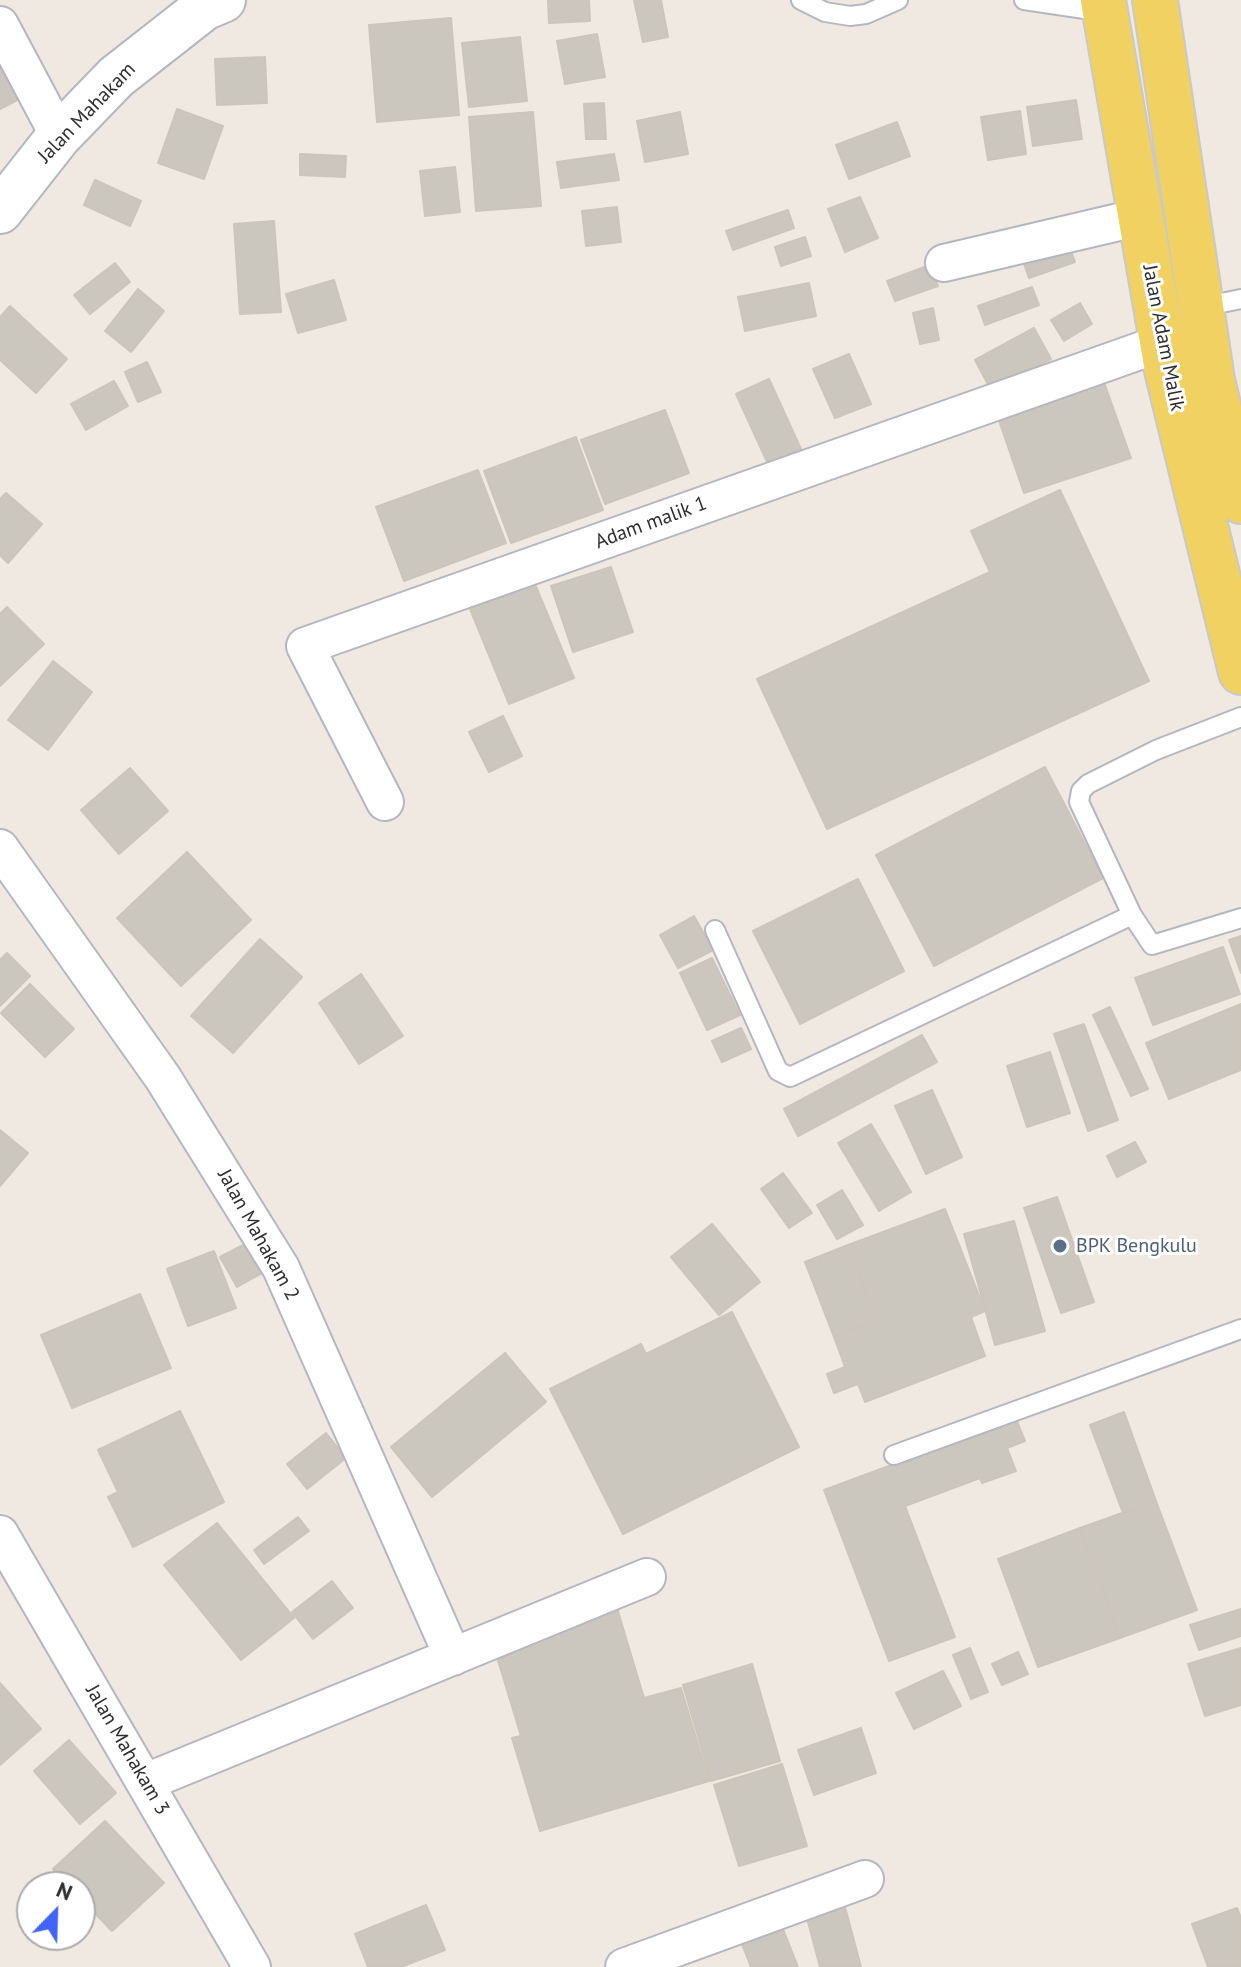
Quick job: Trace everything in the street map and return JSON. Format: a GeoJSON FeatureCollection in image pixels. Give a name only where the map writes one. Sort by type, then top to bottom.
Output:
{"type":"FeatureCollection","features":[{"type":"Feature","properties":{"kind":"main road","name":"Jalan Adam Malik"},"geometry":{"type":"LineString","coordinates":[[1155,0],[1221,303],[1212,380],[1241,501]]}},
{"type":"Feature","properties":{"kind":"main road","name":"Jalan Adam Malik"},"geometry":{"type":"LineString","coordinates":[[1104,6],[1162,343],[1241,672]]}},
{"type":"Feature","properties":{"kind":"street","name":"Jalan Mahakam"},"geometry":{"type":"LineString","coordinates":[[0,211],[59,136],[116,77],[212,3]]}},
{"type":"Feature","properties":{"kind":"street"},"geometry":{"type":"LineString","coordinates":[[0,25],[59,136]]}},
{"type":"Feature","properties":{"kind":"street"},"geometry":{"type":"LineString","coordinates":[[944,263],[1140,217]]}},
{"type":"Feature","properties":{"kind":"street","name":"Adam malik 1"},"geometry":{"type":"LineString","coordinates":[[385,802],[305,646],[1162,343]]}},
{"type":"Feature","properties":{"kind":"street","name":"Jalan Mahakam 2"},"geometry":{"type":"LineString","coordinates":[[0,848],[163,1078],[281,1268],[453,1657]]}},
{"type":"Feature","properties":{"kind":"street","name":"Jalan Mahakam 3"},"geometry":{"type":"LineString","coordinates":[[0,1534],[252,1967]]}},
{"type":"Feature","properties":{"kind":"street"},"geometry":{"type":"LineString","coordinates":[[146,1782],[647,1577]]}},
{"type":"Feature","properties":{"kind":"street"},"geometry":{"type":"LineString","coordinates":[[624,1967],[713,1952],[865,1879]]}},
{"type":"Feature","properties":{"kind":"lane"},"geometry":{"type":"LineString","coordinates":[[801,0],[825,12],[850,16],[866,14],[898,0]]}},
{"type":"Feature","properties":{"kind":"lane"},"geometry":{"type":"LineString","coordinates":[[1024,0],[1104,6]]}},
{"type":"Feature","properties":{"kind":"lane"},"geometry":{"type":"LineString","coordinates":[[1241,717],[1156,750],[1088,784],[1081,791],[1079,802],[1132,915],[1147,940],[1160,945],[1241,918]]}},
{"type":"Feature","properties":{"kind":"lane"},"geometry":{"type":"LineString","coordinates":[[715,930],[778,1071],[790,1077],[1132,915]]}},
{"type":"Feature","properties":{"kind":"lane"},"geometry":{"type":"LineString","coordinates":[[894,1455],[1241,1329]]}},
{"type":"Feature","properties":{"kind":"building"},"geometry":{"type":"Polygon","coordinates":[[[548,0],[589,0],[590,21],[549,23],[548,0]]]}},
{"type":"Feature","properties":{"kind":"building"},"geometry":{"type":"Polygon","coordinates":[[[634,0],[661,0],[668,37],[643,42],[634,0]]]}},
{"type":"Feature","properties":{"kind":"building"},"geometry":{"type":"Polygon","coordinates":[[[451,18],[459,115],[377,122],[369,25],[451,18]]]}},
{"type":"Feature","properties":{"kind":"building"},"geometry":{"type":"Polygon","coordinates":[[[597,34],[605,77],[565,84],[557,41],[597,34]]]}},
{"type":"Feature","properties":{"kind":"building"},"geometry":{"type":"Polygon","coordinates":[[[520,37],[527,101],[469,107],[462,43],[520,37]]]}},
{"type":"Feature","properties":{"kind":"building"},"geometry":{"type":"Polygon","coordinates":[[[0,51],[25,96],[0,109],[0,51]]]}},
{"type":"Feature","properties":{"kind":"building"},"geometry":{"type":"Polygon","coordinates":[[[265,57],[267,103],[217,105],[215,59],[265,57]]]}},
{"type":"Feature","properties":{"kind":"building"},"geometry":{"type":"Polygon","coordinates":[[[1076,100],[1082,139],[1033,146],[1027,107],[1076,100]]]}},
{"type":"Feature","properties":{"kind":"building"},"geometry":{"type":"Polygon","coordinates":[[[604,103],[606,139],[586,139],[584,104],[604,103]]]}},
{"type":"Feature","properties":{"kind":"building"},"geometry":{"type":"Polygon","coordinates":[[[177,109],[223,126],[204,179],[158,163],[177,109]]]}},
{"type":"Feature","properties":{"kind":"building"},"geometry":{"type":"Polygon","coordinates":[[[1020,111],[1026,154],[988,160],[981,117],[1020,111]]]}},
{"type":"Feature","properties":{"kind":"building"},"geometry":{"type":"Polygon","coordinates":[[[533,112],[541,206],[476,211],[469,117],[533,112]]]}},
{"type":"Feature","properties":{"kind":"building"},"geometry":{"type":"Polygon","coordinates":[[[680,112],[688,154],[645,162],[637,121],[680,112]]]}},
{"type":"Feature","properties":{"kind":"building"},"geometry":{"type":"Polygon","coordinates":[[[897,122],[910,156],[849,179],[836,145],[897,122]]]}},
{"type":"Feature","properties":{"kind":"building"},"geometry":{"type":"Polygon","coordinates":[[[300,154],[346,156],[345,177],[300,175],[300,154]]]}},
{"type":"Feature","properties":{"kind":"building"},"geometry":{"type":"Polygon","coordinates":[[[614,154],[619,180],[561,188],[557,162],[614,154]]]}},
{"type":"Feature","properties":{"kind":"building"},"geometry":{"type":"Polygon","coordinates":[[[455,167],[460,212],[425,216],[420,171],[455,167]]]}},
{"type":"Feature","properties":{"kind":"building"},"geometry":{"type":"Polygon","coordinates":[[[95,180],[141,201],[130,226],[84,205],[95,180]]]}},
{"type":"Feature","properties":{"kind":"building"},"geometry":{"type":"Polygon","coordinates":[[[860,197],[878,238],[845,252],[828,209],[860,197]]]}},
{"type":"Feature","properties":{"kind":"building"},"geometry":{"type":"Polygon","coordinates":[[[617,207],[621,242],[586,246],[582,211],[617,207]]]}},
{"type":"Feature","properties":{"kind":"building"},"geometry":{"type":"Polygon","coordinates":[[[788,210],[794,228],[733,250],[726,231],[788,210]]]}},
{"type":"Feature","properties":{"kind":"building"},"geometry":{"type":"Polygon","coordinates":[[[274,221],[281,312],[240,314],[234,224],[274,221]]]}},
{"type":"Feature","properties":{"kind":"building"},"geometry":{"type":"Polygon","coordinates":[[[805,237],[811,256],[781,266],[775,247],[805,237]]]}},
{"type":"Feature","properties":{"kind":"building"},"geometry":{"type":"Polygon","coordinates":[[[1069,245],[1075,262],[1029,278],[1023,261],[1069,245]]]}},
{"type":"Feature","properties":{"kind":"building"},"geometry":{"type":"Polygon","coordinates":[[[115,263],[130,282],[90,314],[74,295],[115,263]]]}},
{"type":"Feature","properties":{"kind":"building"},"geometry":{"type":"Polygon","coordinates":[[[930,265],[938,286],[895,301],[887,281],[930,265]]]}},
{"type":"Feature","properties":{"kind":"building"},"geometry":{"type":"Polygon","coordinates":[[[334,280],[346,320],[298,333],[286,294],[334,280]]]}},
{"type":"Feature","properties":{"kind":"building"},"geometry":{"type":"Polygon","coordinates":[[[809,283],[816,316],[745,331],[738,297],[809,283]]]}},
{"type":"Feature","properties":{"kind":"building"},"geometry":{"type":"Polygon","coordinates":[[[1032,287],[1039,305],[985,325],[978,306],[1032,287]]]}},
{"type":"Feature","properties":{"kind":"building"},"geometry":{"type":"Polygon","coordinates":[[[138,289],[164,311],[131,352],[105,331],[138,289]]]}},
{"type":"Feature","properties":{"kind":"building"},"geometry":{"type":"Polygon","coordinates":[[[1080,303],[1092,324],[1064,341],[1051,320],[1080,303]]]}},
{"type":"Feature","properties":{"kind":"building"},"geometry":{"type":"Polygon","coordinates":[[[10,306],[67,359],[36,393],[0,360],[0,317],[10,306]]]}},
{"type":"Feature","properties":{"kind":"building"},"geometry":{"type":"Polygon","coordinates":[[[933,308],[939,340],[920,344],[913,313],[933,308]]]}},
{"type":"Feature","properties":{"kind":"building"},"geometry":{"type":"Polygon","coordinates":[[[1034,328],[1051,359],[991,390],[975,360],[1034,328]]]}},
{"type":"Feature","properties":{"kind":"building"},"geometry":{"type":"Polygon","coordinates":[[[849,354],[871,404],[835,418],[813,369],[849,354]]]}},
{"type":"Feature","properties":{"kind":"building"},"geometry":{"type":"Polygon","coordinates":[[[147,362],[161,392],[138,402],[125,372],[147,362]]]}},
{"type":"Feature","properties":{"kind":"building"},"geometry":{"type":"Polygon","coordinates":[[[1101,374],[1131,458],[1024,493],[995,409],[1101,374]]]}},
{"type":"Feature","properties":{"kind":"building"},"geometry":{"type":"Polygon","coordinates":[[[769,379],[801,449],[768,464],[736,394],[769,379]]]}},
{"type":"Feature","properties":{"kind":"building"},"geometry":{"type":"Polygon","coordinates":[[[114,381],[128,406],[86,430],[71,404],[114,381]]]}},
{"type":"Feature","properties":{"kind":"building"},"geometry":{"type":"Polygon","coordinates":[[[665,410],[689,473],[605,504],[581,440],[665,410]]]}},
{"type":"Feature","properties":{"kind":"building"},"geometry":{"type":"Polygon","coordinates":[[[576,437],[603,510],[511,543],[484,471],[576,437]]]}},
{"type":"Feature","properties":{"kind":"building"},"geometry":{"type":"Polygon","coordinates":[[[478,470],[506,543],[404,581],[376,507],[478,470]]]}},
{"type":"Feature","properties":{"kind":"building"},"geometry":{"type":"Polygon","coordinates":[[[1060,490],[1149,681],[827,829],[757,679],[990,572],[971,531],[1060,490]]]}},
{"type":"Feature","properties":{"kind":"building"},"geometry":{"type":"Polygon","coordinates":[[[6,493],[42,524],[8,563],[0,555],[0,499],[6,493]]]}},
{"type":"Feature","properties":{"kind":"building"},"geometry":{"type":"Polygon","coordinates":[[[611,567],[633,632],[573,652],[551,586],[611,567]]]}},
{"type":"Feature","properties":{"kind":"building"},"geometry":{"type":"Polygon","coordinates":[[[532,577],[574,678],[509,704],[468,604],[532,577]]]}},
{"type":"Feature","properties":{"kind":"building"},"geometry":{"type":"Polygon","coordinates":[[[7,607],[44,644],[0,686],[0,614],[7,607]]]}},
{"type":"Feature","properties":{"kind":"building"},"geometry":{"type":"Polygon","coordinates":[[[53,661],[92,692],[48,750],[8,720],[53,661]]]}},
{"type":"Feature","properties":{"kind":"building"},"geometry":{"type":"Polygon","coordinates":[[[503,716],[522,756],[489,772],[469,732],[503,716]]]}},
{"type":"Feature","properties":{"kind":"building"},"geometry":{"type":"Polygon","coordinates":[[[1045,767],[1103,878],[934,966],[876,855],[1045,767]]]}},
{"type":"Feature","properties":{"kind":"building"},"geometry":{"type":"Polygon","coordinates":[[[130,768],[168,811],[119,854],[81,810],[130,768]]]}},
{"type":"Feature","properties":{"kind":"building"},"geometry":{"type":"Polygon","coordinates":[[[187,852],[251,920],[181,986],[117,918],[187,852]]]}},
{"type":"Feature","properties":{"kind":"building"},"geometry":{"type":"Polygon","coordinates":[[[858,879],[904,971],[800,1024],[753,931],[858,879]]]}},
{"type":"Feature","properties":{"kind":"building"},"geometry":{"type":"Polygon","coordinates":[[[694,916],[713,950],[678,968],[660,935],[694,916]]]}},
{"type":"Feature","properties":{"kind":"building"},"geometry":{"type":"Polygon","coordinates":[[[1241,936],[1241,973],[1229,940],[1241,936]]]}},
{"type":"Feature","properties":{"kind":"building"},"geometry":{"type":"Polygon","coordinates":[[[260,939],[302,977],[233,1053],[191,1016],[260,939]]]}},
{"type":"Feature","properties":{"kind":"building"},"geometry":{"type":"Polygon","coordinates":[[[1223,947],[1240,994],[1153,1025],[1135,978],[1223,947]]]}},
{"type":"Feature","properties":{"kind":"building"},"geometry":{"type":"Polygon","coordinates":[[[7,953],[30,976],[0,1006],[0,960],[7,953]]]}},
{"type":"Feature","properties":{"kind":"building"},"geometry":{"type":"Polygon","coordinates":[[[712,958],[740,1015],[707,1030],[680,973],[712,958]]]}},
{"type":"Feature","properties":{"kind":"building"},"geometry":{"type":"Polygon","coordinates":[[[361,974],[403,1036],[359,1064],[319,1003],[361,974]]]}},
{"type":"Feature","properties":{"kind":"building"},"geometry":{"type":"Polygon","coordinates":[[[30,984],[74,1029],[45,1057],[1,1013],[30,984]]]}},
{"type":"Feature","properties":{"kind":"building"},"geometry":{"type":"Polygon","coordinates":[[[1241,1004],[1241,1070],[1169,1099],[1146,1043],[1241,1004]]]}},
{"type":"Feature","properties":{"kind":"building"},"geometry":{"type":"Polygon","coordinates":[[[1110,1007],[1148,1089],[1131,1096],[1093,1015],[1110,1007]]]}},
{"type":"Feature","properties":{"kind":"building"},"geometry":{"type":"Polygon","coordinates":[[[1084,1024],[1118,1120],[1088,1131],[1054,1034],[1084,1024]]]}},
{"type":"Feature","properties":{"kind":"building"},"geometry":{"type":"Polygon","coordinates":[[[741,1028],[751,1049],[722,1062],[712,1041],[741,1028]]]}},
{"type":"Feature","properties":{"kind":"building"},"geometry":{"type":"Polygon","coordinates":[[[922,1035],[937,1062],[798,1136],[784,1109],[922,1035]]]}},
{"type":"Feature","properties":{"kind":"building"},"geometry":{"type":"Polygon","coordinates":[[[1050,1052],[1070,1113],[1027,1127],[1007,1066],[1050,1052]]]}},
{"type":"Feature","properties":{"kind":"building"},"geometry":{"type":"Polygon","coordinates":[[[932,1090],[962,1157],[926,1174],[895,1106],[932,1090]]]}},
{"type":"Feature","properties":{"kind":"building"},"geometry":{"type":"Polygon","coordinates":[[[871,1124],[911,1192],[879,1211],[838,1143],[871,1124]]]}},
{"type":"Feature","properties":{"kind":"building"},"geometry":{"type":"Polygon","coordinates":[[[0,1130],[28,1153],[0,1186],[0,1130]]]}},
{"type":"Feature","properties":{"kind":"building"},"geometry":{"type":"Polygon","coordinates":[[[1135,1142],[1146,1162],[1117,1177],[1107,1156],[1135,1142]]]}},
{"type":"Feature","properties":{"kind":"building"},"geometry":{"type":"Polygon","coordinates":[[[783,1173],[812,1213],[789,1228],[761,1189],[783,1173]]]}},
{"type":"Feature","properties":{"kind":"building"},"geometry":{"type":"Polygon","coordinates":[[[842,1190],[863,1225],[837,1239],[817,1205],[842,1190]]]}},
{"type":"Feature","properties":{"kind":"building"},"geometry":{"type":"Polygon","coordinates":[[[1057,1197],[1094,1302],[1061,1313],[1024,1208],[1057,1197]]]}},
{"type":"Feature","properties":{"kind":"building"},"geometry":{"type":"Polygon","coordinates":[[[945,1209],[985,1311],[971,1317],[985,1356],[865,1402],[858,1384],[834,1393],[827,1374],[845,1367],[834,1337],[877,1321],[848,1245],[945,1209]]]}},
{"type":"Feature","properties":{"kind":"building"},"geometry":{"type":"Polygon","coordinates":[[[1014,1221],[1045,1331],[995,1345],[964,1234],[1014,1221]]]}},
{"type":"Feature","properties":{"kind":"building"},"geometry":{"type":"Polygon","coordinates":[[[712,1224],[760,1282],[719,1315],[671,1257],[712,1224]]]}},
{"type":"Feature","properties":{"kind":"building"},"geometry":{"type":"Polygon","coordinates":[[[247,1243],[264,1272],[237,1287],[220,1257],[247,1243]]]}},
{"type":"Feature","properties":{"kind":"building"},"geometry":{"type":"Polygon","coordinates":[[[848,1245],[877,1321],[834,1337],[805,1262],[848,1245]]]}},
{"type":"Feature","properties":{"kind":"building"},"geometry":{"type":"Polygon","coordinates":[[[214,1251],[236,1308],[188,1326],[167,1269],[214,1251]]]}},
{"type":"Feature","properties":{"kind":"building"},"geometry":{"type":"Polygon","coordinates":[[[140,1294],[171,1368],[72,1408],[41,1335],[140,1294]]]}},
{"type":"Feature","properties":{"kind":"building"},"geometry":{"type":"Polygon","coordinates":[[[732,1312],[799,1447],[623,1534],[550,1389],[641,1344],[646,1354],[732,1312]]]}},
{"type":"Feature","properties":{"kind":"building"},"geometry":{"type":"Polygon","coordinates":[[[505,1353],[546,1402],[432,1497],[391,1447],[505,1353]]]}},
{"type":"Feature","properties":{"kind":"building"},"geometry":{"type":"Polygon","coordinates":[[[180,1411],[224,1502],[133,1547],[108,1497],[118,1492],[98,1450],[180,1411]]]}},
{"type":"Feature","properties":{"kind":"building"},"geometry":{"type":"Polygon","coordinates":[[[1124,1412],[1156,1501],[1123,1513],[1090,1425],[1124,1412]]]}},
{"type":"Feature","properties":{"kind":"building"},"geometry":{"type":"Polygon","coordinates":[[[1016,1419],[1025,1441],[1007,1448],[1016,1471],[982,1483],[980,1478],[905,1506],[955,1637],[889,1661],[824,1490],[1016,1419]]]}},
{"type":"Feature","properties":{"kind":"building"},"geometry":{"type":"Polygon","coordinates":[[[326,1433],[346,1458],[307,1489],[287,1464],[326,1433]]]}},
{"type":"Feature","properties":{"kind":"building"},"geometry":{"type":"Polygon","coordinates":[[[1156,1501],[1197,1610],[1120,1638],[1080,1528],[1156,1501]]]}},
{"type":"Feature","properties":{"kind":"building"},"geometry":{"type":"Polygon","coordinates":[[[298,1517],[309,1531],[264,1564],[254,1550],[298,1517]]]}},
{"type":"Feature","properties":{"kind":"building"},"geometry":{"type":"Polygon","coordinates":[[[217,1523],[294,1618],[241,1660],[164,1565],[217,1523]]]}},
{"type":"Feature","properties":{"kind":"building"},"geometry":{"type":"Polygon","coordinates":[[[1080,1528],[1120,1638],[1038,1667],[998,1559],[1080,1528]]]}},
{"type":"Feature","properties":{"kind":"building"},"geometry":{"type":"Polygon","coordinates":[[[332,1581],[353,1608],[313,1639],[292,1612],[332,1581]]]}},
{"type":"Feature","properties":{"kind":"building"},"geometry":{"type":"Polygon","coordinates":[[[617,1608],[644,1698],[681,1688],[709,1781],[540,1831],[512,1738],[521,1736],[493,1644],[617,1608]]]}},
{"type":"Feature","properties":{"kind":"building"},"geometry":{"type":"Polygon","coordinates":[[[1241,1609],[1241,1636],[1199,1650],[1190,1625],[1241,1609]]]}},
{"type":"Feature","properties":{"kind":"building"},"geometry":{"type":"Polygon","coordinates":[[[970,1648],[988,1692],[971,1699],[953,1655],[970,1648]]]}},
{"type":"Feature","properties":{"kind":"building"},"geometry":{"type":"Polygon","coordinates":[[[1241,1648],[1241,1705],[1205,1716],[1188,1664],[1241,1648]]]}},
{"type":"Feature","properties":{"kind":"building"},"geometry":{"type":"Polygon","coordinates":[[[1018,1652],[1028,1674],[1002,1685],[992,1664],[1018,1652]]]}},
{"type":"Feature","properties":{"kind":"building"},"geometry":{"type":"Polygon","coordinates":[[[752,1664],[780,1761],[711,1781],[683,1685],[752,1664]]]}},
{"type":"Feature","properties":{"kind":"building"},"geometry":{"type":"Polygon","coordinates":[[[943,1671],[961,1706],[914,1729],[896,1693],[943,1671]]]}},
{"type":"Feature","properties":{"kind":"building"},"geometry":{"type":"Polygon","coordinates":[[[0,1683],[41,1729],[0,1765],[0,1683]]]}},
{"type":"Feature","properties":{"kind":"building"},"geometry":{"type":"Polygon","coordinates":[[[861,1728],[876,1773],[814,1795],[798,1750],[861,1728]]]}},
{"type":"Feature","properties":{"kind":"building"},"geometry":{"type":"Polygon","coordinates":[[[69,1740],[116,1793],[80,1824],[34,1771],[69,1740]]]}},
{"type":"Feature","properties":{"kind":"building"},"geometry":{"type":"Polygon","coordinates":[[[782,1764],[807,1846],[739,1866],[714,1785],[782,1764]]]}},
{"type":"Feature","properties":{"kind":"building"},"geometry":{"type":"Polygon","coordinates":[[[105,1821],[164,1883],[112,1931],[96,1914],[96,1871],[53,1869],[105,1821]]]}},
{"type":"Feature","properties":{"kind":"building"},"geometry":{"type":"Polygon","coordinates":[[[426,1905],[445,1950],[401,1967],[368,1967],[355,1934],[426,1905]]]}},
{"type":"Feature","properties":{"kind":"building"},"geometry":{"type":"Polygon","coordinates":[[[845,1907],[861,1967],[820,1967],[807,1918],[845,1907]]]}},
{"type":"Feature","properties":{"kind":"building"},"geometry":{"type":"Polygon","coordinates":[[[1237,1908],[1241,1918],[1241,1967],[1208,1967],[1192,1924],[1237,1908]]]}},
{"type":"Feature","properties":{"kind":"building"},"geometry":{"type":"Polygon","coordinates":[[[779,1919],[798,1967],[751,1967],[738,1934],[779,1919]]]}},
{"type":"Feature","properties":{"kind":"place","name":"BPK Bengkulu"},"geometry":{"type":"Point","coordinates":[1060,1246]}}]}
